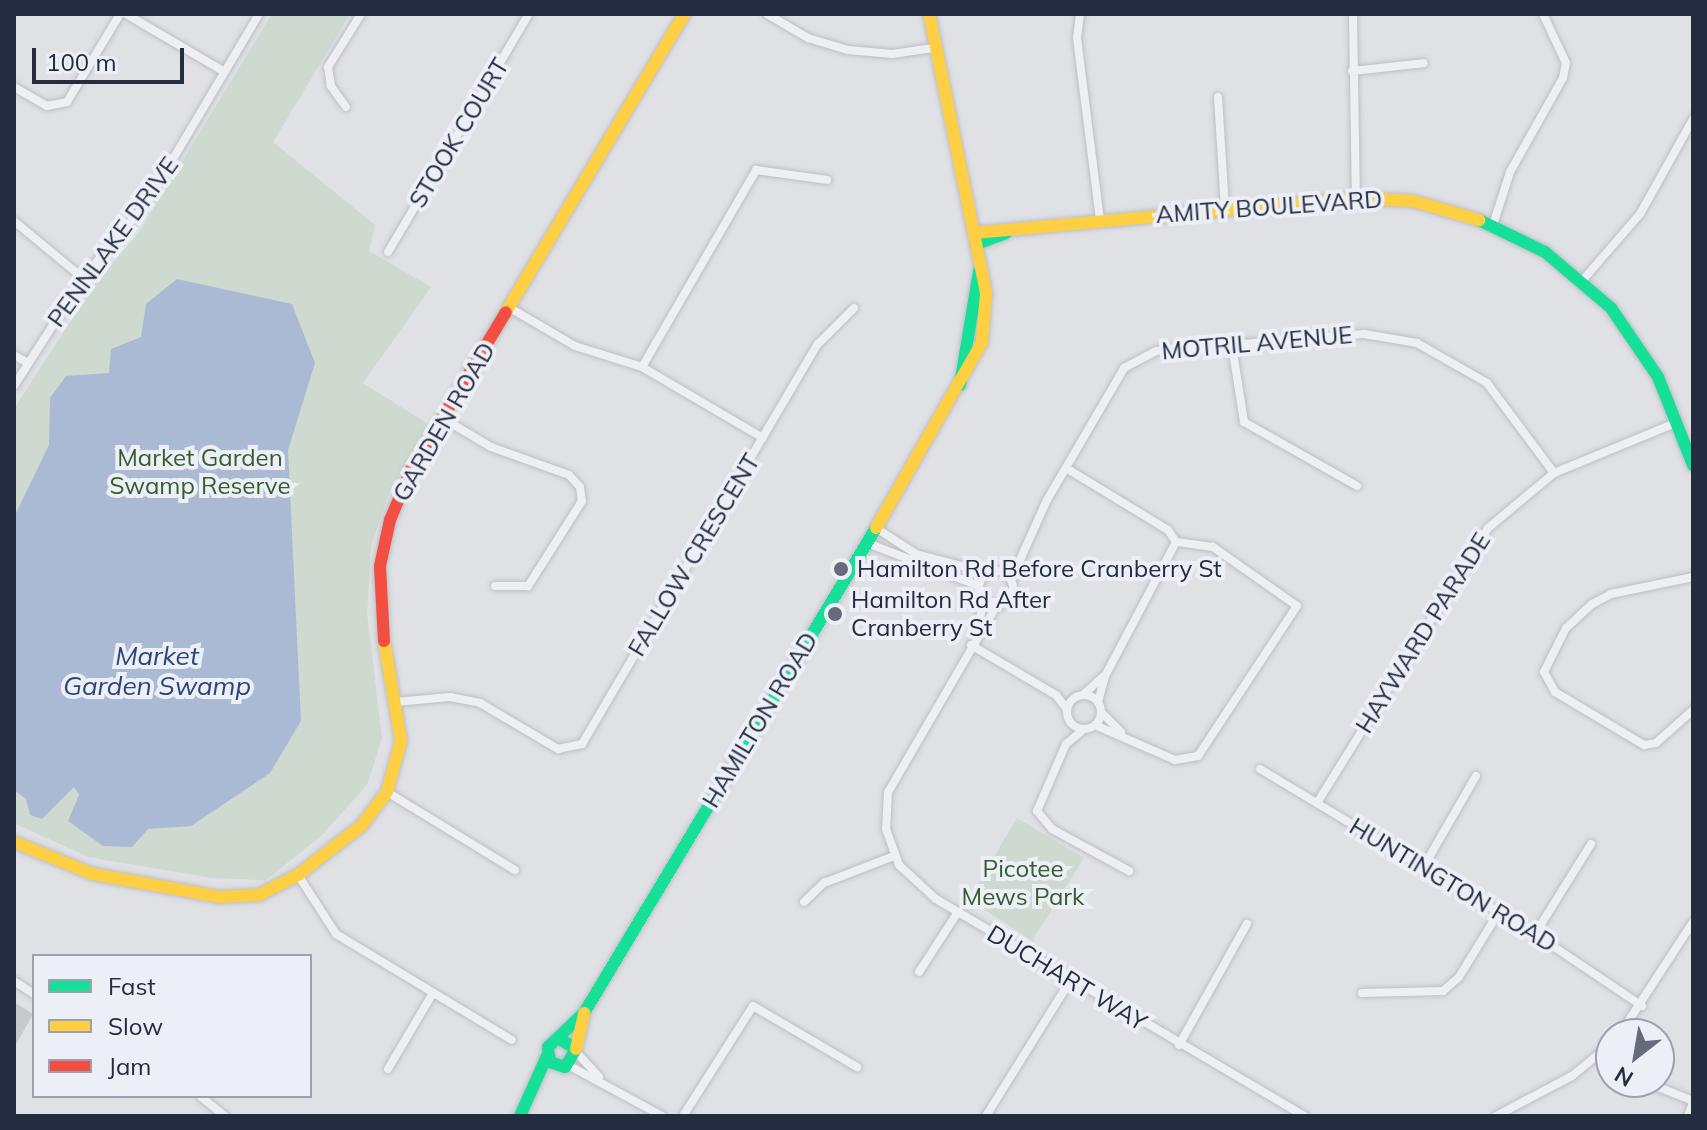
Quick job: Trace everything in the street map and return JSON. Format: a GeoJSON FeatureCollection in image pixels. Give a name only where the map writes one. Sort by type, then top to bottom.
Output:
{"type":"FeatureCollection","features":[{"type":"Feature","properties":{"kind":"street"},"geometry":{"type":"LineString","coordinates":[[14,87],[47,106],[67,102],[123,14],[223,71]]}},
{"type":"Feature","properties":{"kind":"street","name":"PENNLAKE DRIVE"},"geometry":{"type":"LineString","coordinates":[[14,386],[83,278],[148,201],[259,14]]}},
{"type":"Feature","properties":{"kind":"street"},"geometry":{"type":"LineString","coordinates":[[346,107],[331,86],[328,67],[361,14]]}},
{"type":"Feature","properties":{"kind":"street","name":"STOOK COURT"},"geometry":{"type":"LineString","coordinates":[[388,252],[529,14]]}},
{"type":"Feature","properties":{"kind":"street","name":"GARDEN ROAD"},"geometry":{"type":"LineString","coordinates":[[14,842],[93,874],[219,897],[259,895],[298,875],[361,826],[387,792],[401,741],[380,566],[390,520],[442,418],[684,14]]}},
{"type":"Feature","properties":{"kind":"street"},"geometry":{"type":"LineString","coordinates":[[767,14],[808,38],[848,50],[892,54],[934,48]]}},
{"type":"Feature","properties":{"kind":"street","name":"HAMILTON ROAD"},"geometry":{"type":"LineString","coordinates":[[547,1056],[558,1038],[584,1013],[960,385],[980,324],[979,271],[929,14]]}},
{"type":"Feature","properties":{"kind":"street"},"geometry":{"type":"LineString","coordinates":[[1080,14],[1077,38],[1100,220]]}},
{"type":"Feature","properties":{"kind":"street"},"geometry":{"type":"LineString","coordinates":[[1353,14],[1356,198]]}},
{"type":"Feature","properties":{"kind":"street"},"geometry":{"type":"LineString","coordinates":[[1493,225],[1510,172],[1563,78],[1566,63],[1543,14]]}},
{"type":"Feature","properties":{"kind":"street"},"geometry":{"type":"LineString","coordinates":[[1566,63],[1576,59]]}},
{"type":"Feature","properties":{"kind":"street"},"geometry":{"type":"LineString","coordinates":[[1352,71],[1424,63]]}},
{"type":"Feature","properties":{"kind":"street"},"geometry":{"type":"LineString","coordinates":[[1218,97],[1225,208]]}},
{"type":"Feature","properties":{"kind":"street"},"geometry":{"type":"LineString","coordinates":[[1582,281],[1640,214],[1693,119]]}},
{"type":"Feature","properties":{"kind":"street"},"geometry":{"type":"LineString","coordinates":[[642,367],[756,170],[827,180]]}},
{"type":"Feature","properties":{"kind":"street","name":"AMITY BOULEVARD"},"geometry":{"type":"LineString","coordinates":[[975,239],[1100,220],[1225,208],[1356,198],[1424,203],[1493,225],[1582,281],[1639,345],[1679,422],[1693,465]]}},
{"type":"Feature","properties":{"kind":"street"},"geometry":{"type":"LineString","coordinates":[[14,221],[83,278]]}},
{"type":"Feature","properties":{"kind":"street","name":"FALLOW CRESCENT"},"geometry":{"type":"LineString","coordinates":[[395,702],[450,697],[480,703],[558,749],[582,744],[763,438],[642,367],[575,346],[510,308]]}},
{"type":"Feature","properties":{"kind":"street"},"geometry":{"type":"LineString","coordinates":[[763,438],[818,344],[854,308]]}},
{"type":"Feature","properties":{"kind":"street","name":"MOTRIL AVENUE"},"geometry":{"type":"LineString","coordinates":[[1011,580],[1018,556],[1066,468],[1131,361],[1156,351],[1364,334],[1417,343],[1487,383],[1554,473]]}},
{"type":"Feature","properties":{"kind":"street"},"geometry":{"type":"LineString","coordinates":[[1232,346],[1244,422],[1357,486]]}},
{"type":"Feature","properties":{"kind":"street"},"geometry":{"type":"LineString","coordinates":[[14,355],[28,363]]}},
{"type":"Feature","properties":{"kind":"street"},"geometry":{"type":"LineString","coordinates":[[442,418],[491,447],[569,475],[580,487],[582,501],[528,586],[495,586]]}},
{"type":"Feature","properties":{"kind":"street","name":"HAYWARD PARADE"},"geometry":{"type":"LineString","coordinates":[[1317,803],[1488,528],[1554,473],[1679,422]]}},
{"type":"Feature","properties":{"kind":"street"},"geometry":{"type":"LineString","coordinates":[[1066,468],[1168,530],[1176,542],[1213,547],[1297,606],[1198,756],[1175,760],[1122,732],[1095,725],[1084,729],[1066,744]]}},
{"type":"Feature","properties":{"kind":"street"},"geometry":{"type":"LineString","coordinates":[[876,528],[916,554],[993,572],[1011,580],[1011,596],[997,605],[983,600],[979,586]]}},
{"type":"Feature","properties":{"kind":"street"},"geometry":{"type":"LineString","coordinates":[[1122,732],[1102,713],[1098,702],[1105,676],[1176,542]]}},
{"type":"Feature","properties":{"kind":"street"},"geometry":{"type":"LineString","coordinates":[[867,543],[979,586]]}},
{"type":"Feature","properties":{"kind":"street","name":"MOTRIL AVENUE"},"geometry":{"type":"LineString","coordinates":[[993,572],[1018,556]]}},
{"type":"Feature","properties":{"kind":"street"},"geometry":{"type":"LineString","coordinates":[[979,586],[993,572]]}},
{"type":"Feature","properties":{"kind":"street"},"geometry":{"type":"LineString","coordinates":[[1693,577],[1611,594],[1592,604],[1566,628],[1544,672],[1555,692],[1644,745],[1656,743],[1693,710]]}},
{"type":"Feature","properties":{"kind":"street","name":"DUCHART WAY"},"geometry":{"type":"LineString","coordinates":[[979,629],[983,600]]}},
{"type":"Feature","properties":{"kind":"street","name":"DUCHART WAY"},"geometry":{"type":"LineString","coordinates":[[997,605],[979,629],[888,792],[886,829],[894,856],[915,883],[958,912],[1070,981],[1305,1116]]}},
{"type":"Feature","properties":{"kind":"street"},"geometry":{"type":"LineString","coordinates":[[971,645],[1056,695],[1067,709],[1066,744],[1039,798],[1039,818],[1129,871]]}},
{"type":"Feature","properties":{"kind":"street"},"geometry":{"type":"LineString","coordinates":[[1067,709],[1105,676]]}},
{"type":"Feature","properties":{"kind":"street"},"geometry":{"type":"LineString","coordinates":[[1056,695],[1080,696],[1098,702]]}},
{"type":"Feature","properties":{"kind":"street"},"geometry":{"type":"LineString","coordinates":[[1095,725],[1102,713]]}},
{"type":"Feature","properties":{"kind":"street"},"geometry":{"type":"LineString","coordinates":[[1069,721],[1084,729]]}},
{"type":"Feature","properties":{"kind":"street","name":"HUNTINGTON ROAD"},"geometry":{"type":"LineString","coordinates":[[1260,769],[1535,934],[1642,1006]]}},
{"type":"Feature","properties":{"kind":"street"},"geometry":{"type":"LineString","coordinates":[[1424,866],[1476,776]]}},
{"type":"Feature","properties":{"kind":"street"},"geometry":{"type":"LineString","coordinates":[[387,792],[515,870]]}},
{"type":"Feature","properties":{"kind":"street"},"geometry":{"type":"LineString","coordinates":[[1535,934],[1591,844]]}},
{"type":"Feature","properties":{"kind":"street"},"geometry":{"type":"LineString","coordinates":[[804,902],[824,883],[894,856]]}},
{"type":"Feature","properties":{"kind":"street"},"geometry":{"type":"LineString","coordinates":[[298,875],[336,934],[512,1040]]}},
{"type":"Feature","properties":{"kind":"street"},"geometry":{"type":"LineString","coordinates":[[919,972],[958,912]]}},
{"type":"Feature","properties":{"kind":"street"},"geometry":{"type":"LineString","coordinates":[[1362,993],[1443,991],[1499,912]]}},
{"type":"Feature","properties":{"kind":"street"},"geometry":{"type":"LineString","coordinates":[[1179,1045],[1247,924]]}},
{"type":"Feature","properties":{"kind":"street"},"geometry":{"type":"LineString","coordinates":[[1633,1018],[1692,928]]}},
{"type":"Feature","properties":{"kind":"street"},"geometry":{"type":"LineString","coordinates":[[14,981],[32,993]]}},
{"type":"Feature","properties":{"kind":"street"},"geometry":{"type":"LineString","coordinates":[[986,1116],[1070,981]]}},
{"type":"Feature","properties":{"kind":"street"},"geometry":{"type":"LineString","coordinates":[[388,1069],[433,993]]}},
{"type":"Feature","properties":{"kind":"street"},"geometry":{"type":"LineString","coordinates":[[683,1116],[753,1006],[857,1067]]}},
{"type":"Feature","properties":{"kind":"street","name":"HAMILTON ROAD"},"geometry":{"type":"LineString","coordinates":[[565,1066],[576,1050],[584,1013]]}},
{"type":"Feature","properties":{"kind":"street"},"geometry":{"type":"LineString","coordinates":[[558,1038],[576,1050],[603,1080]]}},
{"type":"Feature","properties":{"kind":"street"},"geometry":{"type":"LineString","coordinates":[[520,1116],[534,1093],[547,1056],[603,1080],[662,1116]]}},
{"type":"Feature","properties":{"kind":"street"},"geometry":{"type":"LineString","coordinates":[[1496,1116],[1515,1113],[1595,1057]]}},
{"type":"Feature","properties":{"kind":"street"},"geometry":{"type":"LineString","coordinates":[[534,1093],[565,1066]]}},
{"type":"Feature","properties":{"kind":"street"},"geometry":{"type":"LineString","coordinates":[[202,1098],[225,1116]]}},
{"type":"Feature","properties":{"kind":"street"},"geometry":{"type":"LineString","coordinates":[[1688,1116],[1693,1102]]}},
{"type":"Feature","properties":{"kind":"green space","name":"Market Garden Swamp Reserve"},"geometry":{"type":"Polygon","coordinates":[[[272,14],[350,14],[273,142],[375,225],[369,251],[431,287],[363,383],[431,426],[391,488],[371,546],[367,613],[382,738],[367,785],[321,836],[266,880],[212,878],[88,857],[14,823],[14,409],[95,283],[138,234],[272,14]]]}},
{"type":"Feature","properties":{"kind":"green space","name":"Picotee Mews Park"},"geometry":{"type":"Polygon","coordinates":[[[1017,818],[1084,858],[1032,941],[969,899],[1017,818]]]}},
{"type":"Feature","properties":{"kind":"water","name":"Market Garden Swamp"},"geometry":{"type":"Polygon","coordinates":[[[177,279],[292,304],[315,363],[288,450],[301,721],[270,773],[191,826],[148,829],[132,847],[103,846],[68,821],[79,795],[74,787],[42,819],[30,815],[26,799],[14,790],[14,517],[49,445],[50,398],[66,376],[109,373],[111,349],[141,337],[146,304],[177,279]]]}},
{"type":"Feature","properties":{"kind":"building"},"geometry":{"type":"Polygon","coordinates":[[[14,1002],[32,1016],[14,1048],[14,1002]]]}},
{"type":"Feature","properties":{"kind":"traffic: fast"},"geometry":{"type":"LineString","coordinates":[[1479,220],[1545,252],[1611,308],[1658,377],[1693,465]]}},
{"type":"Feature","properties":{"kind":"traffic: fast"},"geometry":{"type":"LineString","coordinates":[[976,244],[1006,233]]}},
{"type":"Feature","properties":{"kind":"traffic: fast"},"geometry":{"type":"LineString","coordinates":[[960,385],[979,271]]}},
{"type":"Feature","properties":{"kind":"traffic: fast"},"geometry":{"type":"LineString","coordinates":[[558,1038],[576,1049],[565,1067],[550,1062],[548,1047],[584,1013],[876,528]]}},
{"type":"Feature","properties":{"kind":"traffic: fast"},"geometry":{"type":"LineString","coordinates":[[520,1116],[547,1056]]}},
{"type":"Feature","properties":{"kind":"traffic: slow"},"geometry":{"type":"LineString","coordinates":[[506,312],[684,14]]}},
{"type":"Feature","properties":{"kind":"traffic: slow"},"geometry":{"type":"LineString","coordinates":[[876,528],[982,342],[986,293],[929,14]]}},
{"type":"Feature","properties":{"kind":"traffic: slow"},"geometry":{"type":"LineString","coordinates":[[974,233],[1356,198],[1413,201],[1479,220]]}},
{"type":"Feature","properties":{"kind":"traffic: slow"},"geometry":{"type":"LineString","coordinates":[[14,842],[93,874],[219,897],[259,895],[298,875],[361,826],[387,792],[401,741],[384,641]]}},
{"type":"Feature","properties":{"kind":"traffic: slow"},"geometry":{"type":"LineString","coordinates":[[576,1049],[584,1013]]}},
{"type":"Feature","properties":{"kind":"traffic: jam"},"geometry":{"type":"LineString","coordinates":[[384,641],[380,566],[390,520],[411,470],[506,312]]}},
{"type":"Feature","properties":{"kind":"place","name":"Hamilton Rd Before Cranberry St"},"geometry":{"type":"Point","coordinates":[841,569]}},
{"type":"Feature","properties":{"kind":"place","name":"Hamilton Rd After Cranberry St"},"geometry":{"type":"Point","coordinates":[835,614]}}]}
